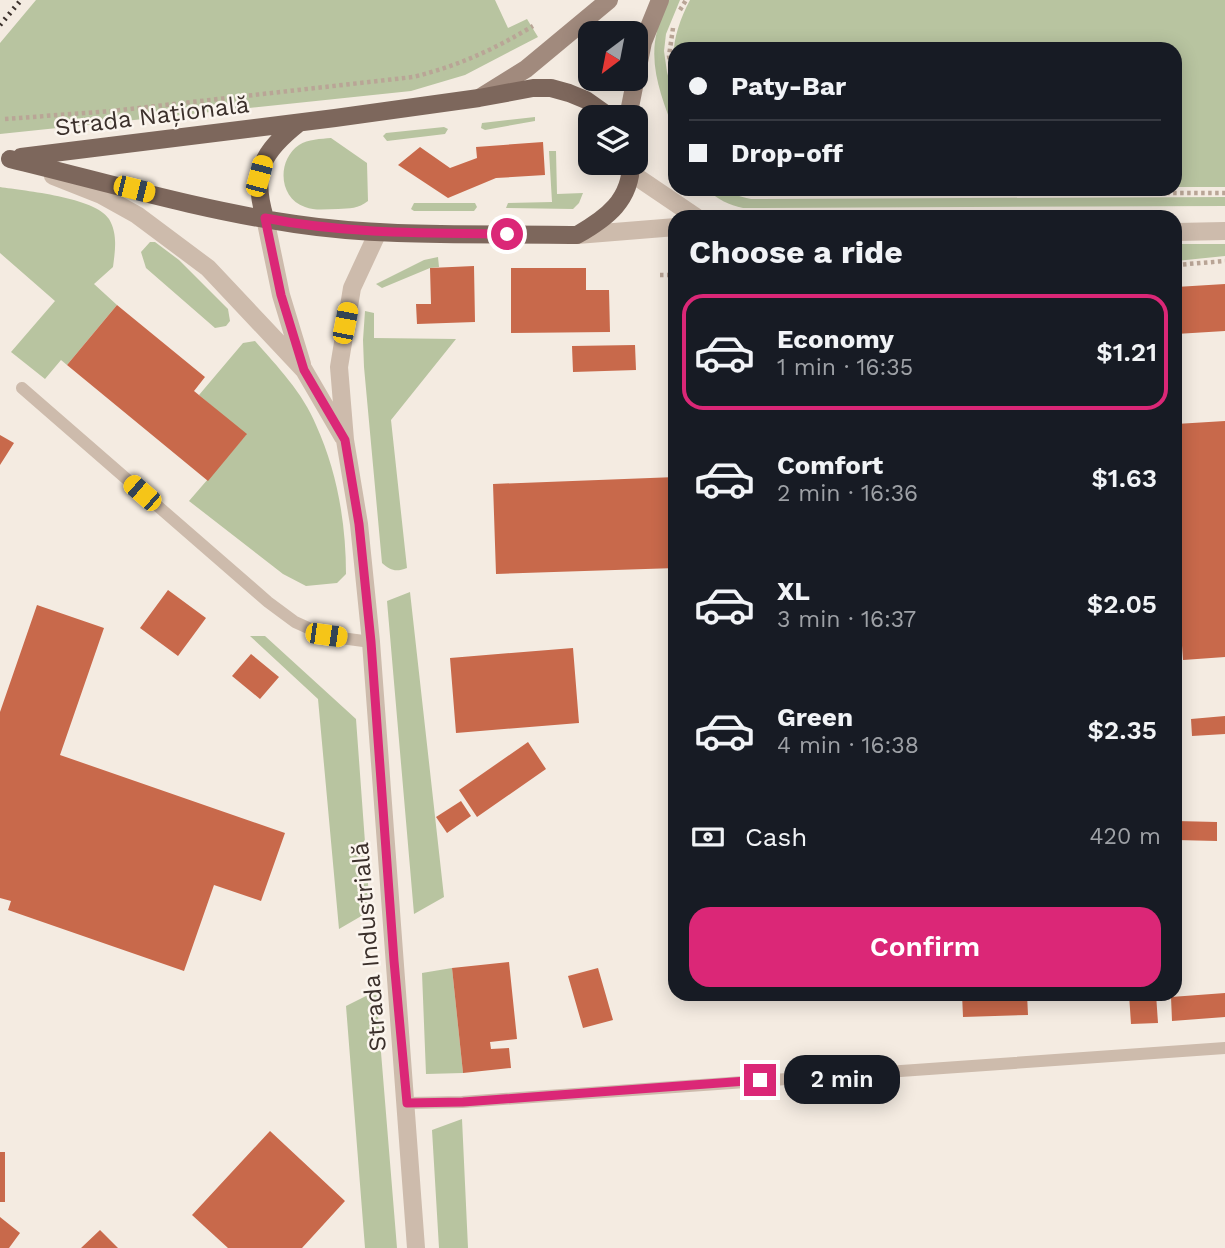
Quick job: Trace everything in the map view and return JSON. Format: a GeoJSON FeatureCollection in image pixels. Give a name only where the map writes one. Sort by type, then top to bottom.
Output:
{"type":"FeatureCollection","features":[{"type":"Feature","properties":{"kind":"main road","name":"Strada Națională"},"geometry":{"type":"LineString","coordinates":[[479,98],[526,69],[609,0]]}},
{"type":"Feature","properties":{"kind":"main road"},"geometry":{"type":"LineString","coordinates":[[630,105],[643,42],[660,0]]}},
{"type":"Feature","properties":{"kind":"main road","name":"Strada Națională"},"geometry":{"type":"LineString","coordinates":[[5,158],[299,122],[479,98],[533,88],[551,88],[593,105]]}},
{"type":"Feature","properties":{"kind":"main road","name":"Strada Națională"},"geometry":{"type":"LineString","coordinates":[[265,218],[259,190],[262,161],[279,139],[299,122]]}},
{"type":"Feature","properties":{"kind":"main road","name":"Strada Națională"},"geometry":{"type":"LineString","coordinates":[[5,158],[233,213],[295,224],[378,232],[577,235]]}},
{"type":"Feature","properties":{"kind":"main road"},"geometry":{"type":"LineString","coordinates":[[577,235],[617,207],[628,187],[630,175]]}},
{"type":"Feature","properties":{"kind":"street","name":"Strada Industrială"},"geometry":{"type":"LineString","coordinates":[[5,158],[101,195],[137,215],[208,268],[304,370],[345,440]]}},
{"type":"Feature","properties":{"kind":"street"},"geometry":{"type":"LineString","coordinates":[[640,175],[668,196]]}},
{"type":"Feature","properties":{"kind":"street"},"geometry":{"type":"LineString","coordinates":[[668,196],[687,210]]}},
{"type":"Feature","properties":{"kind":"street","name":"Strada Industrială"},"geometry":{"type":"LineString","coordinates":[[265,218],[281,295],[304,370]]}},
{"type":"Feature","properties":{"kind":"street"},"geometry":{"type":"LineString","coordinates":[[577,235],[668,228]]}},
{"type":"Feature","properties":{"kind":"street"},"geometry":{"type":"LineString","coordinates":[[1182,232],[1225,231]]}},
{"type":"Feature","properties":{"kind":"street","name":"Strada Industrială"},"geometry":{"type":"LineString","coordinates":[[378,232],[352,288],[339,367],[345,440],[359,524],[371,642],[416,1248]]}},
{"type":"Feature","properties":{"kind":"lane"},"geometry":{"type":"LineString","coordinates":[[22,388],[268,602],[295,622],[326,635],[371,642]]}},
{"type":"Feature","properties":{"kind":"lane"},"geometry":{"type":"LineString","coordinates":[[407,1103],[463,1102],[1225,1048]]}},
{"type":"Feature","properties":{"kind":"path"},"geometry":{"type":"LineString","coordinates":[[678,15],[686,0]]}},
{"type":"Feature","properties":{"kind":"path"},"geometry":{"type":"LineString","coordinates":[[671,42],[675,24]]}},
{"type":"Feature","properties":{"kind":"path"},"geometry":{"type":"LineString","coordinates":[[5,119],[113,110],[413,77],[440,71],[493,50],[533,26]]}},
{"type":"Feature","properties":{"kind":"path"},"geometry":{"type":"LineString","coordinates":[[1182,192],[1225,192]]}},
{"type":"Feature","properties":{"kind":"path"},"geometry":{"type":"LineString","coordinates":[[1182,265],[1225,261]]}},
{"type":"Feature","properties":{"kind":"path"},"geometry":{"type":"LineString","coordinates":[[660,275],[668,275]]}},
{"type":"Feature","properties":{"kind":"green space"},"geometry":{"type":"Polygon","coordinates":[[[36,0],[495,0],[508,28],[527,19],[538,37],[465,75],[411,91],[0,134],[0,43],[36,0]]]}},
{"type":"Feature","properties":{"kind":"green space"},"geometry":{"type":"Polygon","coordinates":[[[668,0],[680,0],[666,34],[664,51],[668,76],[668,114],[658,84],[654,58],[658,27],[668,0]]]}},
{"type":"Feature","properties":{"kind":"green space"},"geometry":{"type":"Polygon","coordinates":[[[690,0],[1225,0],[1225,187],[1182,187],[1182,42],[675,42],[690,0]]]}},
{"type":"Feature","properties":{"kind":"green space"},"geometry":{"type":"Polygon","coordinates":[[[535,117],[535,121],[485,130],[481,128],[482,123],[535,117]]]}},
{"type":"Feature","properties":{"kind":"green space"},"geometry":{"type":"Polygon","coordinates":[[[444,127],[448,129],[445,134],[387,141],[383,136],[386,133],[444,127]]]}},
{"type":"Feature","properties":{"kind":"green space"},"geometry":{"type":"Polygon","coordinates":[[[331,138],[367,163],[368,201],[354,208],[309,208],[296,202],[285,187],[284,169],[292,152],[306,142],[331,138]]]}},
{"type":"Feature","properties":{"kind":"green space"},"geometry":{"type":"Polygon","coordinates":[[[549,151],[556,151],[557,194],[583,193],[579,203],[573,209],[506,208],[508,203],[552,202],[549,151]]]}},
{"type":"Feature","properties":{"kind":"green space"},"geometry":{"type":"Polygon","coordinates":[[[0,187],[59,196],[90,205],[109,219],[114,231],[113,267],[94,284],[117,305],[67,365],[61,360],[45,379],[11,352],[55,301],[0,253],[0,187]]]}},
{"type":"Feature","properties":{"kind":"green space"},"geometry":{"type":"Polygon","coordinates":[[[715,196],[741,196],[751,199],[1225,197],[1225,206],[743,208],[715,196]]]}},
{"type":"Feature","properties":{"kind":"green space"},"geometry":{"type":"Polygon","coordinates":[[[414,203],[475,203],[477,207],[474,211],[414,211],[411,209],[414,203]]]}},
{"type":"Feature","properties":{"kind":"green space"},"geometry":{"type":"Polygon","coordinates":[[[150,242],[155,242],[179,260],[228,309],[230,321],[226,326],[215,328],[146,268],[141,252],[150,242]]]}},
{"type":"Feature","properties":{"kind":"green space"},"geometry":{"type":"Polygon","coordinates":[[[1182,244],[1225,244],[1225,256],[1182,260],[1182,244]]]}},
{"type":"Feature","properties":{"kind":"green space"},"geometry":{"type":"Polygon","coordinates":[[[438,257],[439,267],[430,268],[382,288],[376,284],[424,260],[438,257]]]}},
{"type":"Feature","properties":{"kind":"green space"},"geometry":{"type":"Polygon","coordinates":[[[365,311],[374,313],[374,338],[456,339],[391,420],[407,568],[400,570],[391,569],[382,563],[364,367],[365,311]]]}},
{"type":"Feature","properties":{"kind":"green space"},"geometry":{"type":"Polygon","coordinates":[[[255,341],[289,380],[311,413],[330,461],[339,498],[346,555],[346,574],[337,583],[306,586],[283,574],[189,501],[246,435],[199,395],[243,343],[255,341]]]}},
{"type":"Feature","properties":{"kind":"green space"},"geometry":{"type":"Polygon","coordinates":[[[410,592],[444,897],[414,914],[387,601],[410,592]]]}},
{"type":"Feature","properties":{"kind":"green space"},"geometry":{"type":"Polygon","coordinates":[[[250,636],[265,636],[356,719],[370,911],[339,929],[318,699],[250,636]]]}},
{"type":"Feature","properties":{"kind":"green space"},"geometry":{"type":"Polygon","coordinates":[[[452,968],[463,1073],[426,1074],[422,973],[452,968]]]}},
{"type":"Feature","properties":{"kind":"green space"},"geometry":{"type":"Polygon","coordinates":[[[376,991],[397,1248],[365,1248],[346,1006],[376,991]]]}},
{"type":"Feature","properties":{"kind":"green space"},"geometry":{"type":"Polygon","coordinates":[[[462,1119],[468,1248],[439,1248],[432,1130],[462,1119]]]}},
{"type":"Feature","properties":{"kind":"building"},"geometry":{"type":"Polygon","coordinates":[[[543,142],[545,175],[496,178],[448,198],[398,165],[420,147],[450,168],[477,158],[476,147],[543,142]]]}},
{"type":"Feature","properties":{"kind":"building"},"geometry":{"type":"Polygon","coordinates":[[[474,266],[475,322],[417,324],[416,304],[431,304],[430,268],[474,266]]]}},
{"type":"Feature","properties":{"kind":"building"},"geometry":{"type":"Polygon","coordinates":[[[511,268],[586,268],[586,290],[609,290],[610,332],[511,333],[511,268]]]}},
{"type":"Feature","properties":{"kind":"building"},"geometry":{"type":"Polygon","coordinates":[[[1225,284],[1225,331],[1182,334],[1182,287],[1225,284]]]}},
{"type":"Feature","properties":{"kind":"building"},"geometry":{"type":"Polygon","coordinates":[[[117,305],[205,377],[194,391],[247,434],[208,481],[67,365],[117,305]]]}},
{"type":"Feature","properties":{"kind":"building"},"geometry":{"type":"Polygon","coordinates":[[[635,345],[636,370],[573,372],[572,346],[635,345]]]}},
{"type":"Feature","properties":{"kind":"building"},"geometry":{"type":"Polygon","coordinates":[[[1225,421],[1225,657],[1183,660],[1182,424],[1225,421]]]}},
{"type":"Feature","properties":{"kind":"building"},"geometry":{"type":"Polygon","coordinates":[[[0,435],[14,443],[0,465],[0,435]]]}},
{"type":"Feature","properties":{"kind":"building"},"geometry":{"type":"Polygon","coordinates":[[[668,477],[668,568],[496,574],[493,484],[668,477]]]}},
{"type":"Feature","properties":{"kind":"building"},"geometry":{"type":"Polygon","coordinates":[[[168,590],[206,618],[178,656],[140,628],[168,590]]]}},
{"type":"Feature","properties":{"kind":"building"},"geometry":{"type":"Polygon","coordinates":[[[37,605],[104,628],[60,755],[285,833],[261,901],[214,885],[184,971],[8,910],[11,901],[0,898],[0,712],[37,605]]]}},
{"type":"Feature","properties":{"kind":"building"},"geometry":{"type":"Polygon","coordinates":[[[573,648],[579,723],[456,733],[450,658],[573,648]]]}},
{"type":"Feature","properties":{"kind":"building"},"geometry":{"type":"Polygon","coordinates":[[[251,654],[279,677],[260,699],[232,676],[251,654]]]}},
{"type":"Feature","properties":{"kind":"building"},"geometry":{"type":"Polygon","coordinates":[[[1225,716],[1225,734],[1192,736],[1191,719],[1225,716]]]}},
{"type":"Feature","properties":{"kind":"building"},"geometry":{"type":"Polygon","coordinates":[[[528,742],[546,769],[477,817],[459,790],[528,742]]]}},
{"type":"Feature","properties":{"kind":"building"},"geometry":{"type":"Polygon","coordinates":[[[461,801],[471,816],[447,833],[436,817],[461,801]]]}},
{"type":"Feature","properties":{"kind":"building"},"geometry":{"type":"Polygon","coordinates":[[[1182,821],[1217,822],[1217,841],[1182,840],[1182,821]]]}},
{"type":"Feature","properties":{"kind":"building"},"geometry":{"type":"Polygon","coordinates":[[[509,962],[517,1039],[490,1042],[491,1049],[509,1048],[511,1068],[463,1073],[452,968],[509,962]]]}},
{"type":"Feature","properties":{"kind":"building"},"geometry":{"type":"Polygon","coordinates":[[[598,968],[613,1020],[583,1028],[568,976],[598,968]]]}},
{"type":"Feature","properties":{"kind":"building"},"geometry":{"type":"Polygon","coordinates":[[[1225,993],[1225,1017],[1172,1021],[1171,1001],[1182,1001],[1182,996],[1225,993]]]}},
{"type":"Feature","properties":{"kind":"building"},"geometry":{"type":"Polygon","coordinates":[[[962,1001],[1027,1001],[1028,1015],[963,1017],[962,1001]]]}},
{"type":"Feature","properties":{"kind":"building"},"geometry":{"type":"Polygon","coordinates":[[[1129,1001],[1156,1001],[1158,1023],[1131,1024],[1129,1001]]]}},
{"type":"Feature","properties":{"kind":"building"},"geometry":{"type":"Polygon","coordinates":[[[270,1131],[345,1201],[302,1248],[228,1248],[192,1215],[270,1131]]]}},
{"type":"Feature","properties":{"kind":"building"},"geometry":{"type":"Polygon","coordinates":[[[0,1152],[5,1152],[5,1202],[0,1202],[0,1152]]]}},
{"type":"Feature","properties":{"kind":"building"},"geometry":{"type":"Polygon","coordinates":[[[0,1217],[20,1233],[9,1248],[0,1248],[0,1217]]]}},
{"type":"Feature","properties":{"kind":"building"},"geometry":{"type":"Polygon","coordinates":[[[100,1230],[118,1248],[81,1248],[100,1230]]]}},
{"type":"Feature","properties":{"kind":"railway"},"geometry":{"type":"LineString","coordinates":[[0,25],[21,0]]}},
{"type":"Feature","properties":{"kind":"route"},"geometry":{"type":"LineString","coordinates":[[507,234],[378,232],[295,224],[265,218],[281,295],[304,370],[345,440],[359,524],[371,642],[407,1103],[463,1102],[760,1080]]}}]}
